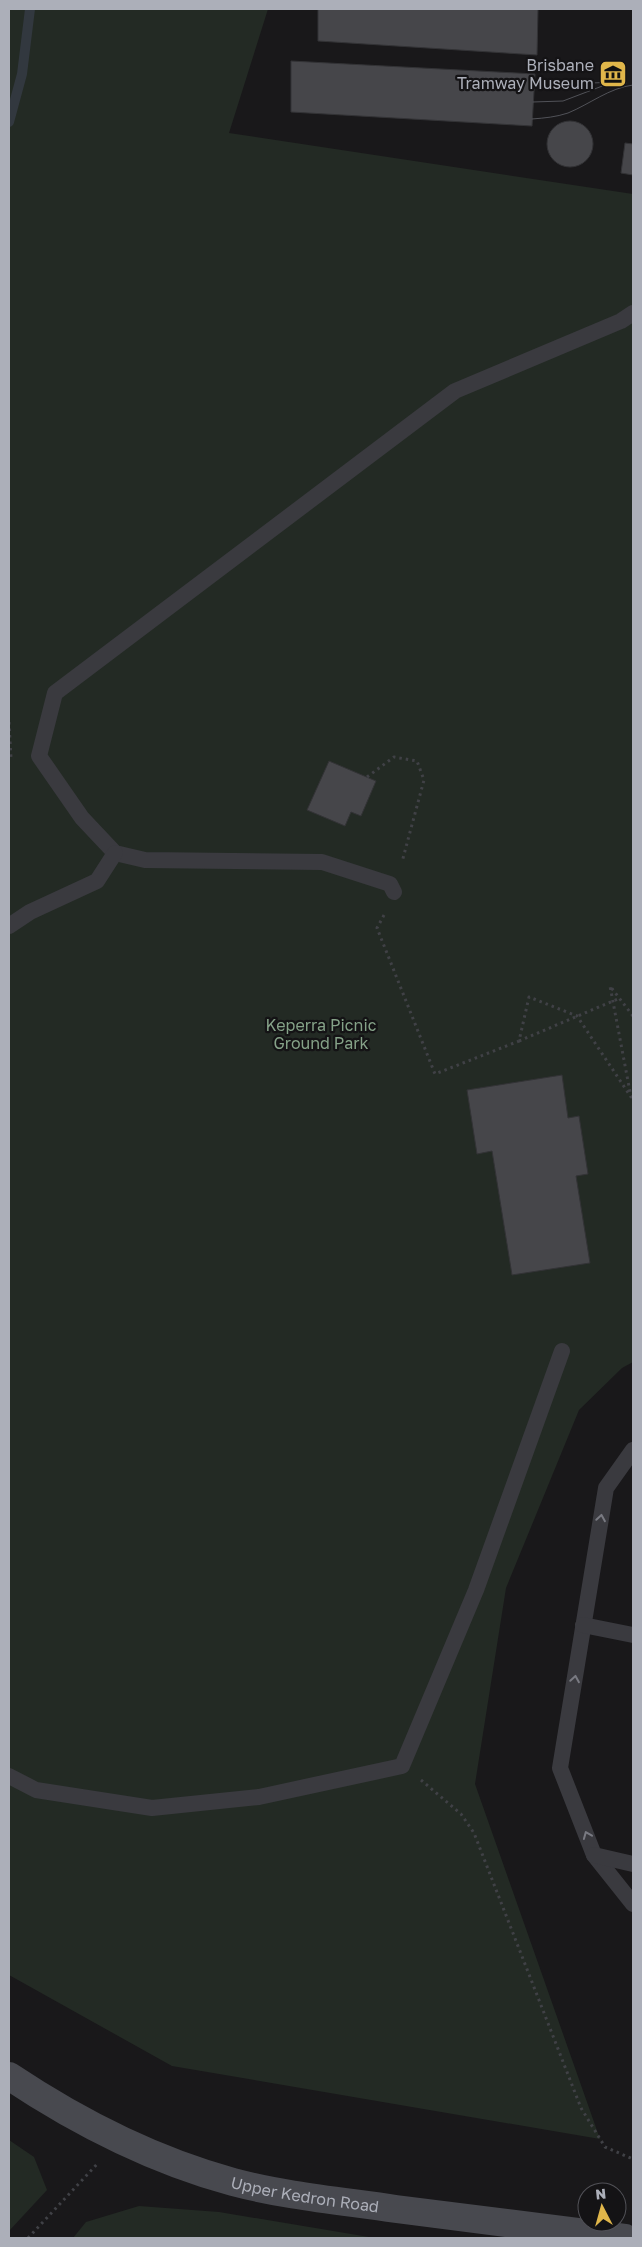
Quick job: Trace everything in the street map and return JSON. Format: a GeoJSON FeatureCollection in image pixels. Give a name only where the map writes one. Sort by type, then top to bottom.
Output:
{"type":"FeatureCollection","features":[{"type":"Feature","properties":{"kind":"main road","name":"Upper Kedron Road"},"geometry":{"type":"LineString","coordinates":[[9,2076],[53,2105],[114,2138],[187,2167],[233,2182],[296,2195],[625,2238]]}},
{"type":"Feature","properties":{"kind":"lane"},"geometry":{"type":"LineString","coordinates":[[394,892],[390,884],[322,862],[145,860],[115,853],[82,818],[39,756],[55,692],[455,391],[621,321],[633,314]]}},
{"type":"Feature","properties":{"kind":"lane"},"geometry":{"type":"LineString","coordinates":[[9,926],[30,912],[97,881],[115,853]]}},
{"type":"Feature","properties":{"kind":"lane"},"geometry":{"type":"LineString","coordinates":[[9,1776],[36,1790],[152,1808],[259,1797],[402,1766],[476,1590],[562,1350]]}},
{"type":"Feature","properties":{"kind":"lane"},"geometry":{"type":"LineString","coordinates":[[633,1450],[606,1488],[560,1768],[594,1855],[633,1904]]}},
{"type":"Feature","properties":{"kind":"lane"},"geometry":{"type":"LineString","coordinates":[[584,1625],[633,1635]]}},
{"type":"Feature","properties":{"kind":"lane"},"geometry":{"type":"LineString","coordinates":[[594,1855],[633,1864]]}},
{"type":"Feature","properties":{"kind":"path"},"geometry":{"type":"LineString","coordinates":[[367,777],[394,757],[417,761],[424,780],[394,892],[377,928],[435,1074],[620,998]]}},
{"type":"Feature","properties":{"kind":"path"},"geometry":{"type":"LineString","coordinates":[[519,1041],[529,997],[577,1016],[631,1097],[610,986],[633,1016]]}},
{"type":"Feature","properties":{"kind":"path"},"geometry":{"type":"LineString","coordinates":[[402,1766],[434,1789],[461,1814],[474,1833],[581,2108],[605,2148],[633,2158]]}},
{"type":"Feature","properties":{"kind":"path"},"geometry":{"type":"LineString","coordinates":[[28,2238],[96,2166],[114,2138]]}},
{"type":"Feature","properties":{"kind":"green space","name":"Keperra Picnic Ground Park"},"geometry":{"type":"Polygon","coordinates":[[[9,9],[268,9],[229,133],[633,194],[633,1362],[622,1368],[579,1410],[506,1588],[475,1784],[600,2139],[172,2066],[9,1975],[9,9]]]}},
{"type":"Feature","properties":{"kind":"green space"},"geometry":{"type":"Polygon","coordinates":[[[9,2140],[34,2157],[47,2190],[9,2231],[9,2140]]]}},
{"type":"Feature","properties":{"kind":"green space"},"geometry":{"type":"Polygon","coordinates":[[[139,2206],[219,2212],[375,2238],[73,2238],[86,2222],[139,2206]]]}},
{"type":"Feature","properties":{"kind":"building"},"geometry":{"type":"Polygon","coordinates":[[[318,9],[538,9],[537,55],[318,41],[318,9]]]}},
{"type":"Feature","properties":{"kind":"building"},"geometry":{"type":"Polygon","coordinates":[[[291,61],[535,74],[532,126],[291,112],[291,61]]]}},
{"type":"Feature","properties":{"kind":"building"},"geometry":{"type":"Polygon","coordinates":[[[565,121],[575,121],[589,131],[593,144],[589,157],[583,163],[575,167],[565,167],[551,157],[547,149],[547,139],[557,125],[565,121]]]}},
{"type":"Feature","properties":{"kind":"building"},"geometry":{"type":"Polygon","coordinates":[[[625,143],[633,144],[633,175],[621,173],[625,143]]]}},
{"type":"Feature","properties":{"kind":"building"},"geometry":{"type":"Polygon","coordinates":[[[329,761],[376,781],[361,816],[351,812],[345,826],[307,810],[329,761]]]}},
{"type":"Feature","properties":{"kind":"building"},"geometry":{"type":"Polygon","coordinates":[[[562,1075],[568,1118],[579,1116],[588,1174],[576,1176],[590,1263],[512,1275],[492,1151],[477,1154],[467,1090],[562,1075]]]}},
{"type":"Feature","properties":{"kind":"waterway"},"geometry":{"type":"LineString","coordinates":[[9,122],[22,74],[30,9]]}},
{"type":"Feature","properties":{"kind":"tram line"},"geometry":{"type":"LineString","coordinates":[[534,84],[626,83]]}},
{"type":"Feature","properties":{"kind":"tram line"},"geometry":{"type":"LineString","coordinates":[[533,102],[563,101],[605,85]]}},
{"type":"Feature","properties":{"kind":"tram line"},"geometry":{"type":"LineString","coordinates":[[532,119],[568,113],[616,89],[633,85]]}},
{"type":"Feature","properties":{"kind":"place","name":"Brisbane Tramway Museum"},"geometry":{"type":"Point","coordinates":[613,74]}}]}
